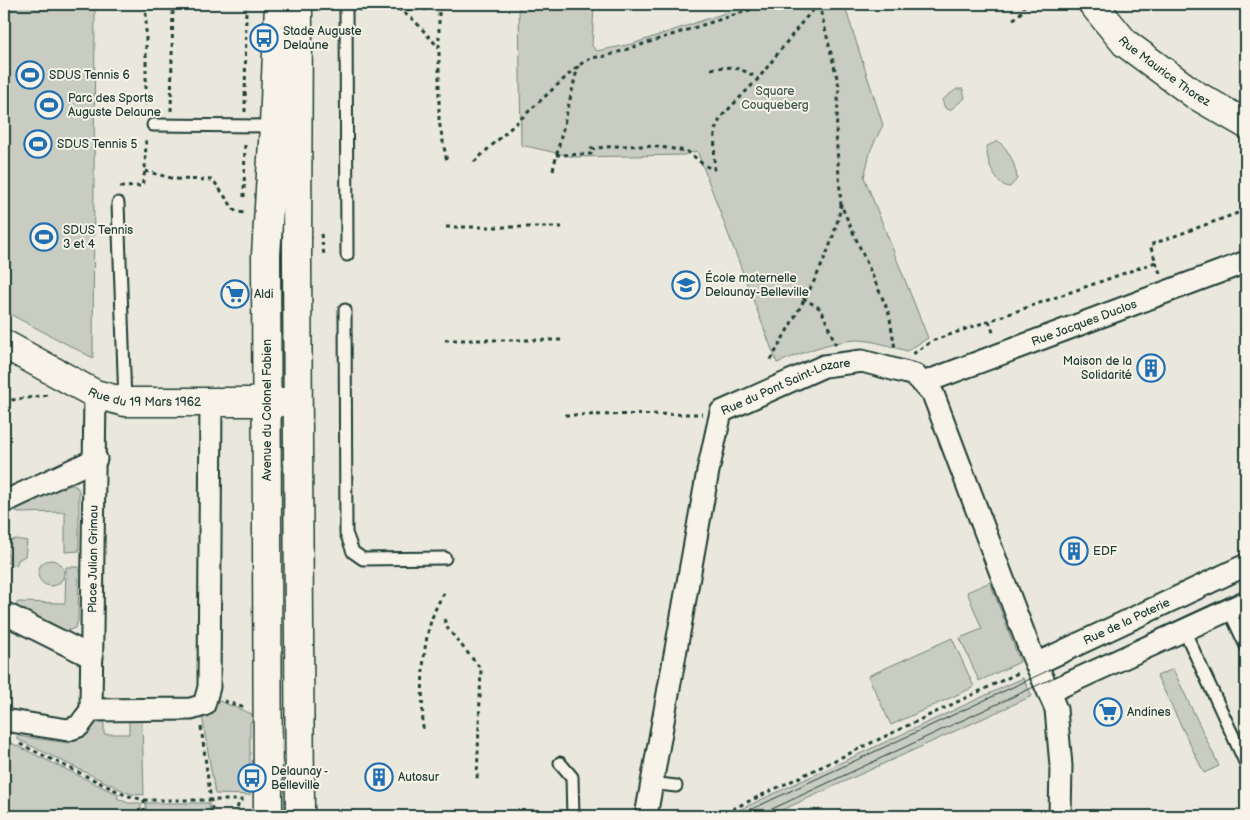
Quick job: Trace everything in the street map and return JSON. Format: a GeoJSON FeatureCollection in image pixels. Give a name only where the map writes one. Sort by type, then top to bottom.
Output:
{"type":"FeatureCollection","features":[{"type":"Feature","properties":{"kind":"main road","name":"Avenue du Colonel Fabien"},"geometry":{"type":"LineString","coordinates":[[268,816],[266,255],[256,213],[274,126],[279,4]]}},
{"type":"Feature","properties":{"kind":"main road"},"geometry":{"type":"LineString","coordinates":[[298,4],[297,402],[300,816]]}},
{"type":"Feature","properties":{"kind":"main road","name":"Rue Maurice Thorez"},"geometry":{"type":"LineString","coordinates":[[1093,4],[1125,43],[1194,94],[1246,124]]}},
{"type":"Feature","properties":{"kind":"main road","name":"Rue du 19 Mars 1962"},"geometry":{"type":"LineString","coordinates":[[4,344],[95,394],[125,402],[297,402]]}},
{"type":"Feature","properties":{"kind":"street","name":"Rue Jacques Duclos"},"geometry":{"type":"LineString","coordinates":[[914,371],[1246,262]]}},
{"type":"Feature","properties":{"kind":"street","name":"Rue du Pont Saint-Lazare"},"geometry":{"type":"LineString","coordinates":[[646,816],[650,783],[708,471],[721,412],[824,366],[862,361],[914,371]]}},
{"type":"Feature","properties":{"kind":"street"},"geometry":{"type":"LineString","coordinates":[[914,371],[933,394],[1036,664],[1056,709],[1061,766],[1060,816]]}},
{"type":"Feature","properties":{"kind":"street","name":"Place Julian Grimau"},"geometry":{"type":"LineString","coordinates":[[91,710],[96,459],[95,394]]}},
{"type":"Feature","properties":{"kind":"street"},"geometry":{"type":"LineString","coordinates":[[4,720],[68,730],[80,726],[91,710],[191,709],[204,705],[208,695],[211,401]]}},
{"type":"Feature","properties":{"kind":"street"},"geometry":{"type":"LineString","coordinates":[[4,502],[96,459]]}},
{"type":"Feature","properties":{"kind":"street","name":"Rue de la Poterie"},"geometry":{"type":"LineString","coordinates":[[1036,664],[1246,565]]}},
{"type":"Feature","properties":{"kind":"street"},"geometry":{"type":"LineString","coordinates":[[1049,692],[1238,606]]}},
{"type":"Feature","properties":{"kind":"street"},"geometry":{"type":"LineString","coordinates":[[4,613],[92,658]]}},
{"type":"Feature","properties":{"kind":"lane"},"geometry":{"type":"LineString","coordinates":[[346,7],[347,255]]}},
{"type":"Feature","properties":{"kind":"lane"},"geometry":{"type":"LineString","coordinates":[[153,125],[274,126]]}},
{"type":"Feature","properties":{"kind":"lane"},"geometry":{"type":"LineString","coordinates":[[118,203],[125,402]]}},
{"type":"Feature","properties":{"kind":"lane"},"geometry":{"type":"LineString","coordinates":[[345,310],[346,533],[353,552],[363,559],[445,558]]}},
{"type":"Feature","properties":{"kind":"lane"},"geometry":{"type":"LineString","coordinates":[[1238,606],[1246,646]]}},
{"type":"Feature","properties":{"kind":"lane"},"geometry":{"type":"LineString","coordinates":[[1184,630],[1246,764]]}},
{"type":"Feature","properties":{"kind":"lane"},"geometry":{"type":"LineString","coordinates":[[560,763],[572,777],[573,816]]}},
{"type":"Feature","properties":{"kind":"lane"},"geometry":{"type":"LineString","coordinates":[[650,783],[676,786]]}},
{"type":"Feature","properties":{"kind":"path"},"geometry":{"type":"LineString","coordinates":[[171,125],[173,4]]}},
{"type":"Feature","properties":{"kind":"path"},"geometry":{"type":"LineString","coordinates":[[145,171],[175,179],[213,180],[236,212],[256,213],[245,126],[246,4]]}},
{"type":"Feature","properties":{"kind":"path"},"geometry":{"type":"LineString","coordinates":[[390,4],[424,29],[439,48]]}},
{"type":"Feature","properties":{"kind":"path"},"geometry":{"type":"LineString","coordinates":[[439,4],[439,121],[446,162]]}},
{"type":"Feature","properties":{"kind":"path"},"geometry":{"type":"LineString","coordinates":[[474,162],[579,65],[591,58],[606,56],[768,4]]}},
{"type":"Feature","properties":{"kind":"path"},"geometry":{"type":"LineString","coordinates":[[1013,19],[1020,16],[1026,4]]}},
{"type":"Feature","properties":{"kind":"path"},"geometry":{"type":"LineString","coordinates":[[556,155],[590,154],[591,149],[625,145],[688,152],[705,167],[714,168],[715,130],[720,117],[758,79],[803,21],[818,5]]}},
{"type":"Feature","properties":{"kind":"path"},"geometry":{"type":"LineString","coordinates":[[771,360],[821,267],[838,224],[841,205],[836,134],[839,86],[818,5]]}},
{"type":"Feature","properties":{"kind":"path"},"geometry":{"type":"LineString","coordinates":[[346,7],[400,10],[439,9]]}},
{"type":"Feature","properties":{"kind":"path"},"geometry":{"type":"LineString","coordinates":[[553,170],[579,65]]}},
{"type":"Feature","properties":{"kind":"path"},"geometry":{"type":"LineString","coordinates":[[712,70],[730,67],[741,68],[758,79]]}},
{"type":"Feature","properties":{"kind":"path"},"geometry":{"type":"LineString","coordinates":[[841,205],[889,313],[896,354],[914,371],[932,342],[1156,262],[1150,246],[1246,210]]}},
{"type":"Feature","properties":{"kind":"path"},"geometry":{"type":"LineString","coordinates":[[446,227],[565,227]]}},
{"type":"Feature","properties":{"kind":"path"},"geometry":{"type":"LineString","coordinates":[[803,298],[821,309],[842,363]]}},
{"type":"Feature","properties":{"kind":"path"},"geometry":{"type":"LineString","coordinates":[[445,340],[565,340]]}},
{"type":"Feature","properties":{"kind":"path"},"geometry":{"type":"LineString","coordinates":[[565,415],[681,415],[721,412]]}},
{"type":"Feature","properties":{"kind":"path"},"geometry":{"type":"LineString","coordinates":[[423,729],[422,665],[435,605],[445,592]]}},
{"type":"Feature","properties":{"kind":"path"},"geometry":{"type":"LineString","coordinates":[[444,619],[448,629],[481,670],[477,781]]}},
{"type":"Feature","properties":{"kind":"path"},"geometry":{"type":"LineString","coordinates":[[718,816],[1036,664]]}},
{"type":"Feature","properties":{"kind":"path"},"geometry":{"type":"LineString","coordinates":[[208,695],[269,716]]}},
{"type":"Feature","properties":{"kind":"path"},"geometry":{"type":"LineString","coordinates":[[200,720],[213,816]]}},
{"type":"Feature","properties":{"kind":"path"},"geometry":{"type":"LineString","coordinates":[[12,740],[125,795],[144,800],[238,800],[236,816]]}},
{"type":"Feature","properties":{"kind":"path"},"geometry":{"type":"LineString","coordinates":[[144,800],[144,816]]}},
{"type":"Feature","properties":{"kind":"green space","name":"Parc des Sports Auguste Delaune"},"geometry":{"type":"Polygon","coordinates":[[[4,4],[95,4],[93,358],[4,311],[4,4]]]}},
{"type":"Feature","properties":{"kind":"green space","name":"Square Couqueberg"},"geometry":{"type":"Polygon","coordinates":[[[519,4],[594,4],[592,46],[597,51],[632,44],[752,4],[844,4],[883,125],[871,149],[864,177],[928,338],[907,351],[869,341],[847,341],[816,348],[777,363],[697,151],[684,155],[574,157],[521,145],[519,4]]]}},
{"type":"Feature","properties":{"kind":"green space"},"geometry":{"type":"Polygon","coordinates":[[[957,89],[963,89],[965,98],[950,110],[945,108],[942,100],[957,89]]]}},
{"type":"Feature","properties":{"kind":"green space"},"geometry":{"type":"Polygon","coordinates":[[[998,141],[1009,153],[1015,169],[1017,179],[1010,187],[1005,186],[996,177],[988,158],[987,146],[998,141]]]}},
{"type":"Feature","properties":{"kind":"green space"},"geometry":{"type":"Polygon","coordinates":[[[73,485],[79,491],[79,551],[65,552],[65,512],[18,513],[15,509],[63,487],[73,485]]]}},
{"type":"Feature","properties":{"kind":"green space"},"geometry":{"type":"Polygon","coordinates":[[[16,539],[27,541],[25,556],[18,560],[16,566],[7,563],[9,558],[5,551],[6,542],[16,539]]]}},
{"type":"Feature","properties":{"kind":"green space"},"geometry":{"type":"Polygon","coordinates":[[[51,560],[60,564],[64,573],[60,582],[51,586],[42,582],[38,573],[42,564],[51,560]]]}},
{"type":"Feature","properties":{"kind":"green space"},"geometry":{"type":"Polygon","coordinates":[[[66,567],[79,567],[78,621],[75,628],[62,633],[14,610],[18,602],[65,603],[66,567]]]}},
{"type":"Feature","properties":{"kind":"green space"},"geometry":{"type":"Polygon","coordinates":[[[990,582],[1020,662],[979,681],[960,638],[982,629],[967,592],[990,582]]]}},
{"type":"Feature","properties":{"kind":"green space"},"geometry":{"type":"Polygon","coordinates":[[[952,638],[974,687],[891,725],[868,676],[952,638]]]}},
{"type":"Feature","properties":{"kind":"green space"},"geometry":{"type":"Polygon","coordinates":[[[1173,669],[1219,766],[1204,773],[1157,676],[1173,669]]]}},
{"type":"Feature","properties":{"kind":"green space"},"geometry":{"type":"Polygon","coordinates":[[[1023,678],[1032,696],[769,816],[726,816],[1023,678]]]}},
{"type":"Feature","properties":{"kind":"green space"},"geometry":{"type":"Polygon","coordinates":[[[217,700],[252,714],[252,722],[250,722],[250,795],[215,794],[202,716],[213,709],[217,700]]]}},
{"type":"Feature","properties":{"kind":"green space"},"geometry":{"type":"Polygon","coordinates":[[[104,716],[104,734],[129,734],[129,717],[142,717],[144,795],[130,794],[17,739],[17,736],[70,743],[71,737],[104,716]]]}},
{"type":"Feature","properties":{"kind":"green space"},"geometry":{"type":"Polygon","coordinates":[[[5,740],[119,795],[117,798],[128,803],[141,803],[141,816],[4,816],[5,740]]]}},
{"type":"Feature","properties":{"kind":"green space"},"geometry":{"type":"Polygon","coordinates":[[[146,803],[209,803],[210,816],[146,816],[146,803]]]}},
{"type":"Feature","properties":{"kind":"tram line"},"geometry":{"type":"LineString","coordinates":[[737,816],[1246,578]]}},
{"type":"Feature","properties":{"kind":"tram line"},"geometry":{"type":"LineString","coordinates":[[757,816],[1246,588]]}},
{"type":"Feature","properties":{"kind":"place","name":"Stade Auguste Delaune"},"geometry":{"type":"Point","coordinates":[264,38]}},
{"type":"Feature","properties":{"kind":"place","name":"SDUS Tennis 6"},"geometry":{"type":"Point","coordinates":[30,75]}},
{"type":"Feature","properties":{"kind":"place","name":"Parc des Sports Auguste Delaune"},"geometry":{"type":"Point","coordinates":[49,105]}},
{"type":"Feature","properties":{"kind":"place","name":"SDUS Tennis 5"},"geometry":{"type":"Point","coordinates":[38,144]}},
{"type":"Feature","properties":{"kind":"place","name":"SDUS Tennis 3 et 4"},"geometry":{"type":"Point","coordinates":[44,237]}},
{"type":"Feature","properties":{"kind":"place","name":"École maternelle Delaunay-Belleville"},"geometry":{"type":"Point","coordinates":[686,285]}},
{"type":"Feature","properties":{"kind":"place","name":"Aldi"},"geometry":{"type":"Point","coordinates":[235,294]}},
{"type":"Feature","properties":{"kind":"place","name":"Maison de la Solidarité"},"geometry":{"type":"Point","coordinates":[1151,368]}},
{"type":"Feature","properties":{"kind":"place","name":"EDF"},"geometry":{"type":"Point","coordinates":[1074,551]}},
{"type":"Feature","properties":{"kind":"place","name":"Andines"},"geometry":{"type":"Point","coordinates":[1108,712]}},
{"type":"Feature","properties":{"kind":"place","name":"Autosur"},"geometry":{"type":"Point","coordinates":[379,777]}},
{"type":"Feature","properties":{"kind":"place","name":"Delaunay - Belleville"},"geometry":{"type":"Point","coordinates":[252,778]}}]}
